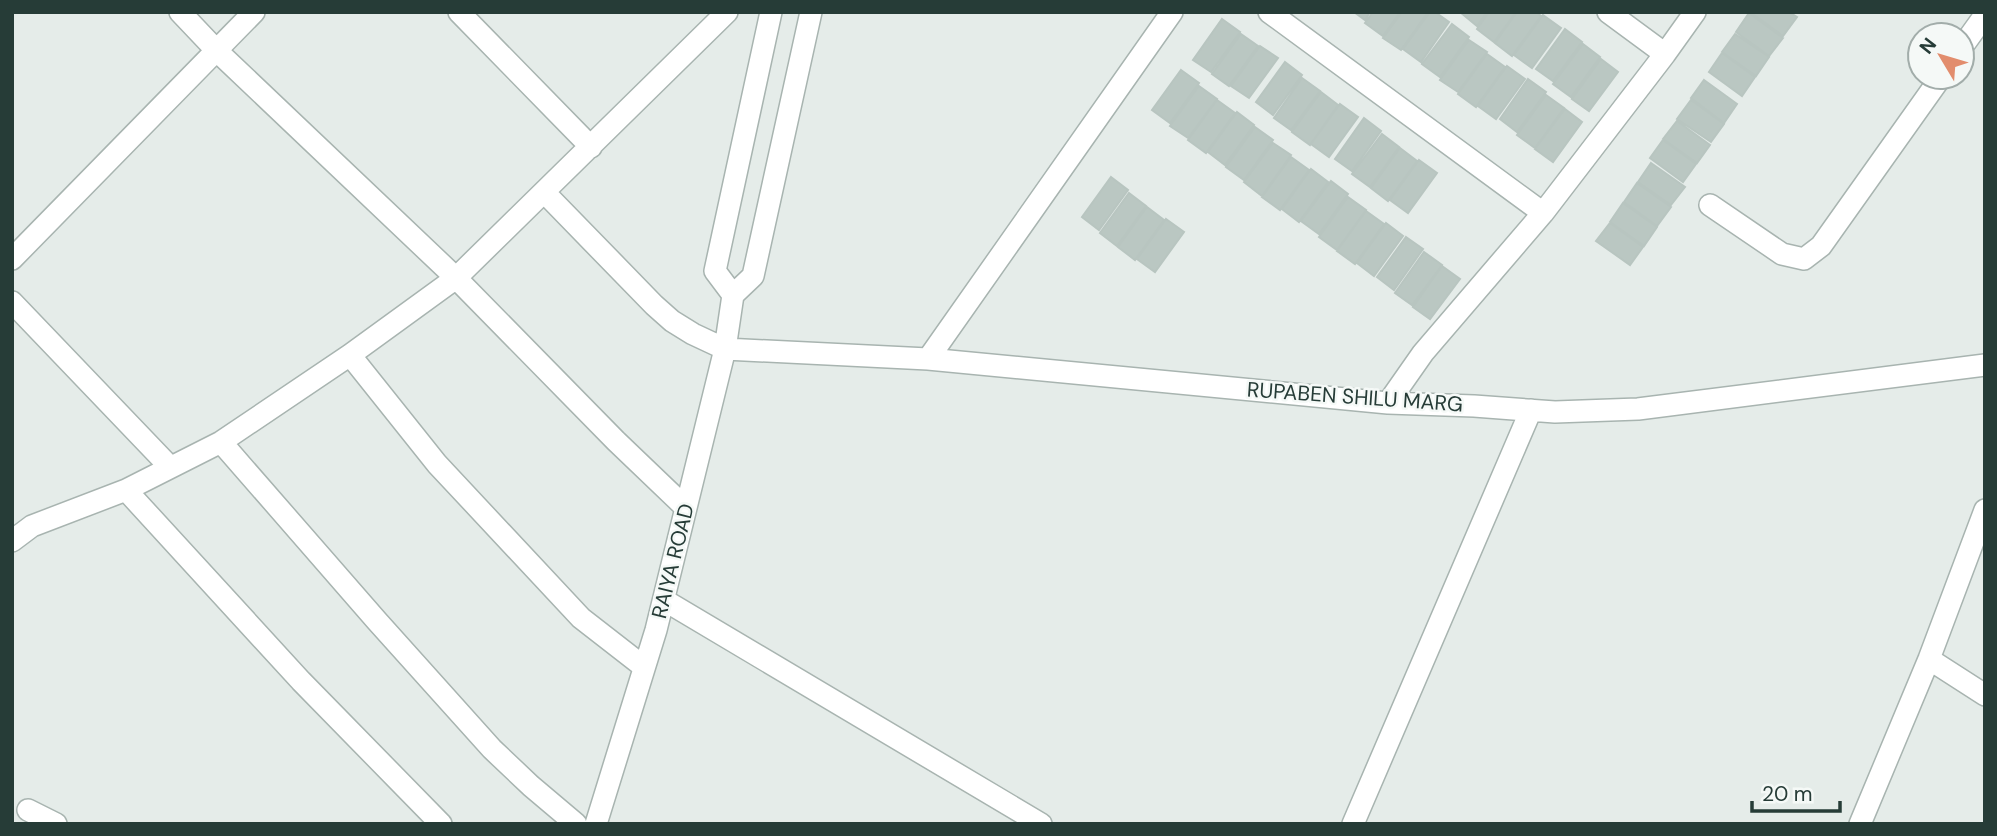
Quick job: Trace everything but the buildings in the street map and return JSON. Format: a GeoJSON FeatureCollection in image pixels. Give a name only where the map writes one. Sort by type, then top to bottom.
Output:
{"type":"FeatureCollection","features":[{"type":"Feature","properties":{"kind":"street"},"geometry":{"type":"LineString","coordinates":[[180,12],[217,51],[456,278],[616,441],[686,508]]}},
{"type":"Feature","properties":{"kind":"street"},"geometry":{"type":"LineString","coordinates":[[12,260],[254,12]]}},
{"type":"Feature","properties":{"kind":"street"},"geometry":{"type":"LineString","coordinates":[[459,12],[591,147]]}},
{"type":"Feature","properties":{"kind":"street"},"geometry":{"type":"LineString","coordinates":[[12,541],[32,526],[126,490],[221,442],[350,355],[456,278],[727,12]]}},
{"type":"Feature","properties":{"kind":"street"},"geometry":{"type":"LineString","coordinates":[[733,295],[715,271],[771,12]]}},
{"type":"Feature","properties":{"kind":"street","name":"RAIYA ROAD"},"geometry":{"type":"LineString","coordinates":[[596,824],[664,600],[724,349],[733,295],[753,276],[811,12]]}},
{"type":"Feature","properties":{"kind":"street"},"geometry":{"type":"LineString","coordinates":[[928,359],[1172,12]]}},
{"type":"Feature","properties":{"kind":"street"},"geometry":{"type":"LineString","coordinates":[[1269,12],[1543,212]]}},
{"type":"Feature","properties":{"kind":"street"},"geometry":{"type":"LineString","coordinates":[[1608,12],[1665,54]]}},
{"type":"Feature","properties":{"kind":"street"},"geometry":{"type":"LineString","coordinates":[[1388,403],[1423,353],[1543,212],[1695,12]]}},
{"type":"Feature","properties":{"kind":"street"},"geometry":{"type":"LineString","coordinates":[[1710,205],[1782,254],[1804,258],[1821,246],[1931,91]]}},
{"type":"Feature","properties":{"kind":"street"},"geometry":{"type":"LineString","coordinates":[[544,192],[672,321],[724,349]]}},
{"type":"Feature","properties":{"kind":"street"},"geometry":{"type":"LineString","coordinates":[[12,302],[170,467]]}},
{"type":"Feature","properties":{"kind":"street","name":"RUPABEN SHILU MARG"},"geometry":{"type":"LineString","coordinates":[[724,349],[928,359],[1388,403],[1555,412],[1638,409],[1985,365]]}},
{"type":"Feature","properties":{"kind":"street"},"geometry":{"type":"LineString","coordinates":[[350,355],[438,464],[581,618],[644,667]]}},
{"type":"Feature","properties":{"kind":"street"},"geometry":{"type":"LineString","coordinates":[[1353,824],[1531,410]]}},
{"type":"Feature","properties":{"kind":"street"},"geometry":{"type":"LineString","coordinates":[[221,442],[492,749],[576,824]]}},
{"type":"Feature","properties":{"kind":"street"},"geometry":{"type":"LineString","coordinates":[[126,490],[301,681],[441,824]]}},
{"type":"Feature","properties":{"kind":"street"},"geometry":{"type":"LineString","coordinates":[[1860,824],[1929,659],[1985,510]]}},
{"type":"Feature","properties":{"kind":"street"},"geometry":{"type":"LineString","coordinates":[[664,600],[1041,824]]}},
{"type":"Feature","properties":{"kind":"street"},"geometry":{"type":"LineString","coordinates":[[1929,659],[1985,695]]}},
{"type":"Feature","properties":{"kind":"street"},"geometry":{"type":"LineString","coordinates":[[28,810],[56,824]]}}]}
